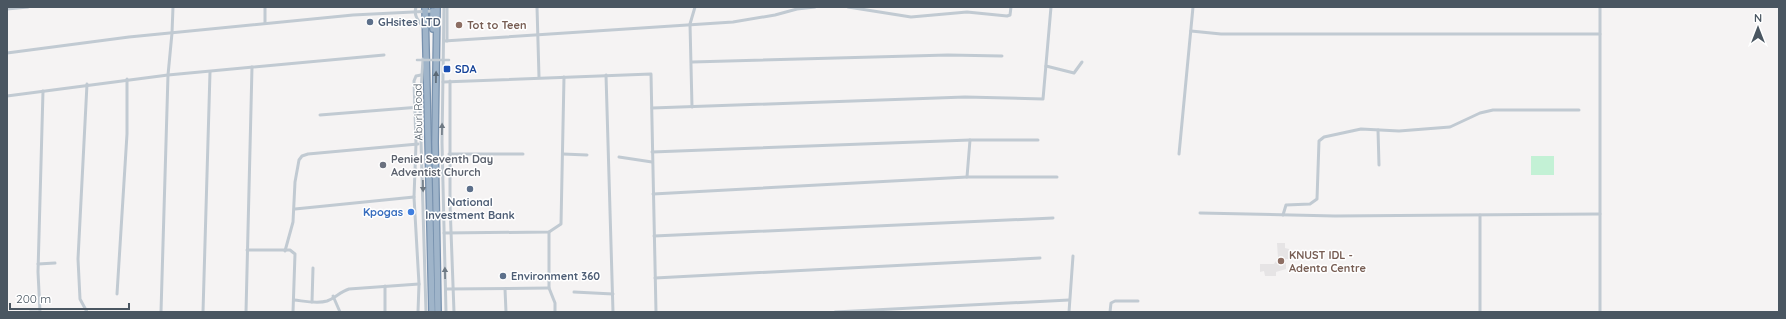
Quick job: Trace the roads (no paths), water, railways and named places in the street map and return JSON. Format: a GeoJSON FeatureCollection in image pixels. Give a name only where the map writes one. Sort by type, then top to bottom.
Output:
{"type":"FeatureCollection","features":[{"type":"Feature","properties":{"kind":"highway","name":"Aburi Road"},"geometry":{"type":"LineString","coordinates":[[426,9],[432,312]]}},
{"type":"Feature","properties":{"kind":"highway"},"geometry":{"type":"LineString","coordinates":[[435,10],[438,312]]}},
{"type":"Feature","properties":{"kind":"highway"},"geometry":{"type":"LineString","coordinates":[[436,142],[442,142]]}},
{"type":"Feature","properties":{"kind":"street"},"geometry":{"type":"LineString","coordinates":[[7,9],[28,7]]}},
{"type":"Feature","properties":{"kind":"street"},"geometry":{"type":"LineString","coordinates":[[161,312],[168,74],[173,7]]}},
{"type":"Feature","properties":{"kind":"street"},"geometry":{"type":"LineString","coordinates":[[265,7],[265,23]]}},
{"type":"Feature","properties":{"kind":"street"},"geometry":{"type":"LineString","coordinates":[[415,7],[414,12],[416,17],[426,30]]}},
{"type":"Feature","properties":{"kind":"street"},"geometry":{"type":"LineString","coordinates":[[444,7],[445,41]]}},
{"type":"Feature","properties":{"kind":"street"},"geometry":{"type":"LineString","coordinates":[[446,312],[442,142],[443,82],[447,7]]}},
{"type":"Feature","properties":{"kind":"street"},"geometry":{"type":"LineString","coordinates":[[537,7],[538,77]]}},
{"type":"Feature","properties":{"kind":"street"},"geometry":{"type":"LineString","coordinates":[[692,107],[690,24],[695,7]]}},
{"type":"Feature","properties":{"kind":"street"},"geometry":{"type":"LineString","coordinates":[[445,41],[733,22],[775,15],[797,9],[815,7]]}},
{"type":"Feature","properties":{"kind":"street"},"geometry":{"type":"LineString","coordinates":[[848,7],[911,17],[967,12],[1007,16],[1010,15],[1011,7]]}},
{"type":"Feature","properties":{"kind":"street"},"geometry":{"type":"LineString","coordinates":[[652,108],[965,97],[1042,100],[1044,98],[1051,7]]}},
{"type":"Feature","properties":{"kind":"street"},"geometry":{"type":"LineString","coordinates":[[1179,154],[1193,7]]}},
{"type":"Feature","properties":{"kind":"street"},"geometry":{"type":"LineString","coordinates":[[1600,7],[1600,312]]}},
{"type":"Feature","properties":{"kind":"street"},"geometry":{"type":"LineString","coordinates":[[7,53],[172,32],[353,15],[414,12],[426,9],[435,10]]}},
{"type":"Feature","properties":{"kind":"street"},"geometry":{"type":"LineString","coordinates":[[1191,31],[1221,34],[1600,34]]}},
{"type":"Feature","properties":{"kind":"street"},"geometry":{"type":"LineString","coordinates":[[426,312],[420,107],[422,62],[427,50]]}},
{"type":"Feature","properties":{"kind":"street"},"geometry":{"type":"LineString","coordinates":[[7,96],[168,74],[210,72],[384,55]]}},
{"type":"Feature","properties":{"kind":"street"},"geometry":{"type":"LineString","coordinates":[[692,62],[948,55],[1002,56]]}},
{"type":"Feature","properties":{"kind":"street"},"geometry":{"type":"LineString","coordinates":[[418,60],[449,60]]}},
{"type":"Feature","properties":{"kind":"street"},"geometry":{"type":"LineString","coordinates":[[1046,66],[1074,73],[1082,62]]}},
{"type":"Feature","properties":{"kind":"street"},"geometry":{"type":"LineString","coordinates":[[246,312],[252,67]]}},
{"type":"Feature","properties":{"kind":"street"},"geometry":{"type":"LineString","coordinates":[[203,312],[210,72]]}},
{"type":"Feature","properties":{"kind":"street"},"geometry":{"type":"LineString","coordinates":[[443,82],[538,77],[651,74],[656,312]]}},
{"type":"Feature","properties":{"kind":"street"},"geometry":{"type":"LineString","coordinates":[[418,312],[419,284],[414,197],[416,144],[413,107],[414,81],[416,76],[421,75]]}},
{"type":"Feature","properties":{"kind":"street"},"geometry":{"type":"LineString","coordinates":[[606,75],[613,312]]}},
{"type":"Feature","properties":{"kind":"street"},"geometry":{"type":"LineString","coordinates":[[444,233],[549,232],[559,227],[563,221],[564,77]]}},
{"type":"Feature","properties":{"kind":"street"},"geometry":{"type":"LineString","coordinates":[[117,294],[127,134],[127,79]]}},
{"type":"Feature","properties":{"kind":"street"},"geometry":{"type":"LineString","coordinates":[[450,81],[450,233],[454,312]]}},
{"type":"Feature","properties":{"kind":"street"},"geometry":{"type":"LineString","coordinates":[[86,84],[78,259],[80,299],[87,312]]}},
{"type":"Feature","properties":{"kind":"street"},"geometry":{"type":"LineString","coordinates":[[30,312],[40,312],[38,264],[43,91]]}},
{"type":"Feature","properties":{"kind":"street"},"geometry":{"type":"LineString","coordinates":[[320,116],[420,107]]}},
{"type":"Feature","properties":{"kind":"street"},"geometry":{"type":"LineString","coordinates":[[1283,215],[1286,206],[1310,204],[1318,199],[1319,141],[1324,136],[1361,130],[1399,131],[1450,127],[1480,113],[1493,110],[1579,110]]}},
{"type":"Feature","properties":{"kind":"street"},"geometry":{"type":"LineString","coordinates":[[1378,130],[1379,165]]}},
{"type":"Feature","properties":{"kind":"street"},"geometry":{"type":"LineString","coordinates":[[652,152],[970,140],[1038,140]]}},
{"type":"Feature","properties":{"kind":"street"},"geometry":{"type":"LineString","coordinates":[[967,177],[970,140]]}},
{"type":"Feature","properties":{"kind":"street"},"geometry":{"type":"LineString","coordinates":[[285,251],[295,209],[295,182],[299,160],[302,156],[308,154],[422,144]]}},
{"type":"Feature","properties":{"kind":"street"},"geometry":{"type":"LineString","coordinates":[[449,154],[523,154]]}},
{"type":"Feature","properties":{"kind":"street"},"geometry":{"type":"LineString","coordinates":[[563,154],[587,155]]}},
{"type":"Feature","properties":{"kind":"street"},"geometry":{"type":"LineString","coordinates":[[619,157],[652,162]]}},
{"type":"Feature","properties":{"kind":"street"},"geometry":{"type":"LineString","coordinates":[[653,194],[967,177],[1057,177]]}},
{"type":"Feature","properties":{"kind":"street"},"geometry":{"type":"LineString","coordinates":[[295,209],[414,197]]}},
{"type":"Feature","properties":{"kind":"street"},"geometry":{"type":"LineString","coordinates":[[443,204],[450,204]]}},
{"type":"Feature","properties":{"kind":"street"},"geometry":{"type":"LineString","coordinates":[[1200,213],[1283,215],[1600,214]]}},
{"type":"Feature","properties":{"kind":"street"},"geometry":{"type":"LineString","coordinates":[[1480,215],[1480,312]]}},
{"type":"Feature","properties":{"kind":"street"},"geometry":{"type":"LineString","coordinates":[[654,236],[1053,218]]}},
{"type":"Feature","properties":{"kind":"street"},"geometry":{"type":"LineString","coordinates":[[549,232],[549,288],[555,303],[555,312]]}},
{"type":"Feature","properties":{"kind":"street"},"geometry":{"type":"LineString","coordinates":[[416,238],[424,238]]}},
{"type":"Feature","properties":{"kind":"street"},"geometry":{"type":"LineString","coordinates":[[247,250],[293,251],[296,257],[293,312]]}},
{"type":"Feature","properties":{"kind":"street"},"geometry":{"type":"LineString","coordinates":[[1068,312],[1074,256]]}},
{"type":"Feature","properties":{"kind":"street"},"geometry":{"type":"LineString","coordinates":[[655,278],[1040,258]]}},
{"type":"Feature","properties":{"kind":"street"},"geometry":{"type":"LineString","coordinates":[[38,264],[55,263]]}},
{"type":"Feature","properties":{"kind":"street"},"geometry":{"type":"LineString","coordinates":[[312,302],[313,268]]}},
{"type":"Feature","properties":{"kind":"street"},"geometry":{"type":"LineString","coordinates":[[294,300],[312,302],[328,301],[341,291],[385,286],[425,284]]}},
{"type":"Feature","properties":{"kind":"street"},"geometry":{"type":"LineString","coordinates":[[385,286],[385,312]]}},
{"type":"Feature","properties":{"kind":"street"},"geometry":{"type":"LineString","coordinates":[[446,289],[549,288]]}},
{"type":"Feature","properties":{"kind":"street"},"geometry":{"type":"LineString","coordinates":[[505,289],[506,312]]}},
{"type":"Feature","properties":{"kind":"street"},"geometry":{"type":"LineString","coordinates":[[574,292],[613,294]]}},
{"type":"Feature","properties":{"kind":"street"},"geometry":{"type":"LineString","coordinates":[[333,296],[340,312]]}},
{"type":"Feature","properties":{"kind":"street"},"geometry":{"type":"LineString","coordinates":[[835,312],[1069,300]]}},
{"type":"Feature","properties":{"kind":"street"},"geometry":{"type":"LineString","coordinates":[[1110,312],[1111,303],[1115,301],[1138,301]]}},
{"type":"Feature","properties":{"kind":"place","name":"GHsites LTD"},"geometry":{"type":"Point","coordinates":[370,22]}},
{"type":"Feature","properties":{"kind":"place","name":"Tot to Teen"},"geometry":{"type":"Point","coordinates":[459,25]}},
{"type":"Feature","properties":{"kind":"place","name":"SDA"},"geometry":{"type":"Point","coordinates":[447,69]}},
{"type":"Feature","properties":{"kind":"place","name":"Peniel Seventh Day Adventist Church"},"geometry":{"type":"Point","coordinates":[383,165]}},
{"type":"Feature","properties":{"kind":"place","name":"National Investment Bank"},"geometry":{"type":"Point","coordinates":[470,189]}},
{"type":"Feature","properties":{"kind":"place","name":"Kpogas"},"geometry":{"type":"Point","coordinates":[411,212]}},
{"type":"Feature","properties":{"kind":"place","name":"KNUST IDL - Adenta Centre"},"geometry":{"type":"Point","coordinates":[1281,261]}},
{"type":"Feature","properties":{"kind":"place","name":"Environment 360"},"geometry":{"type":"Point","coordinates":[503,276]}}]}
